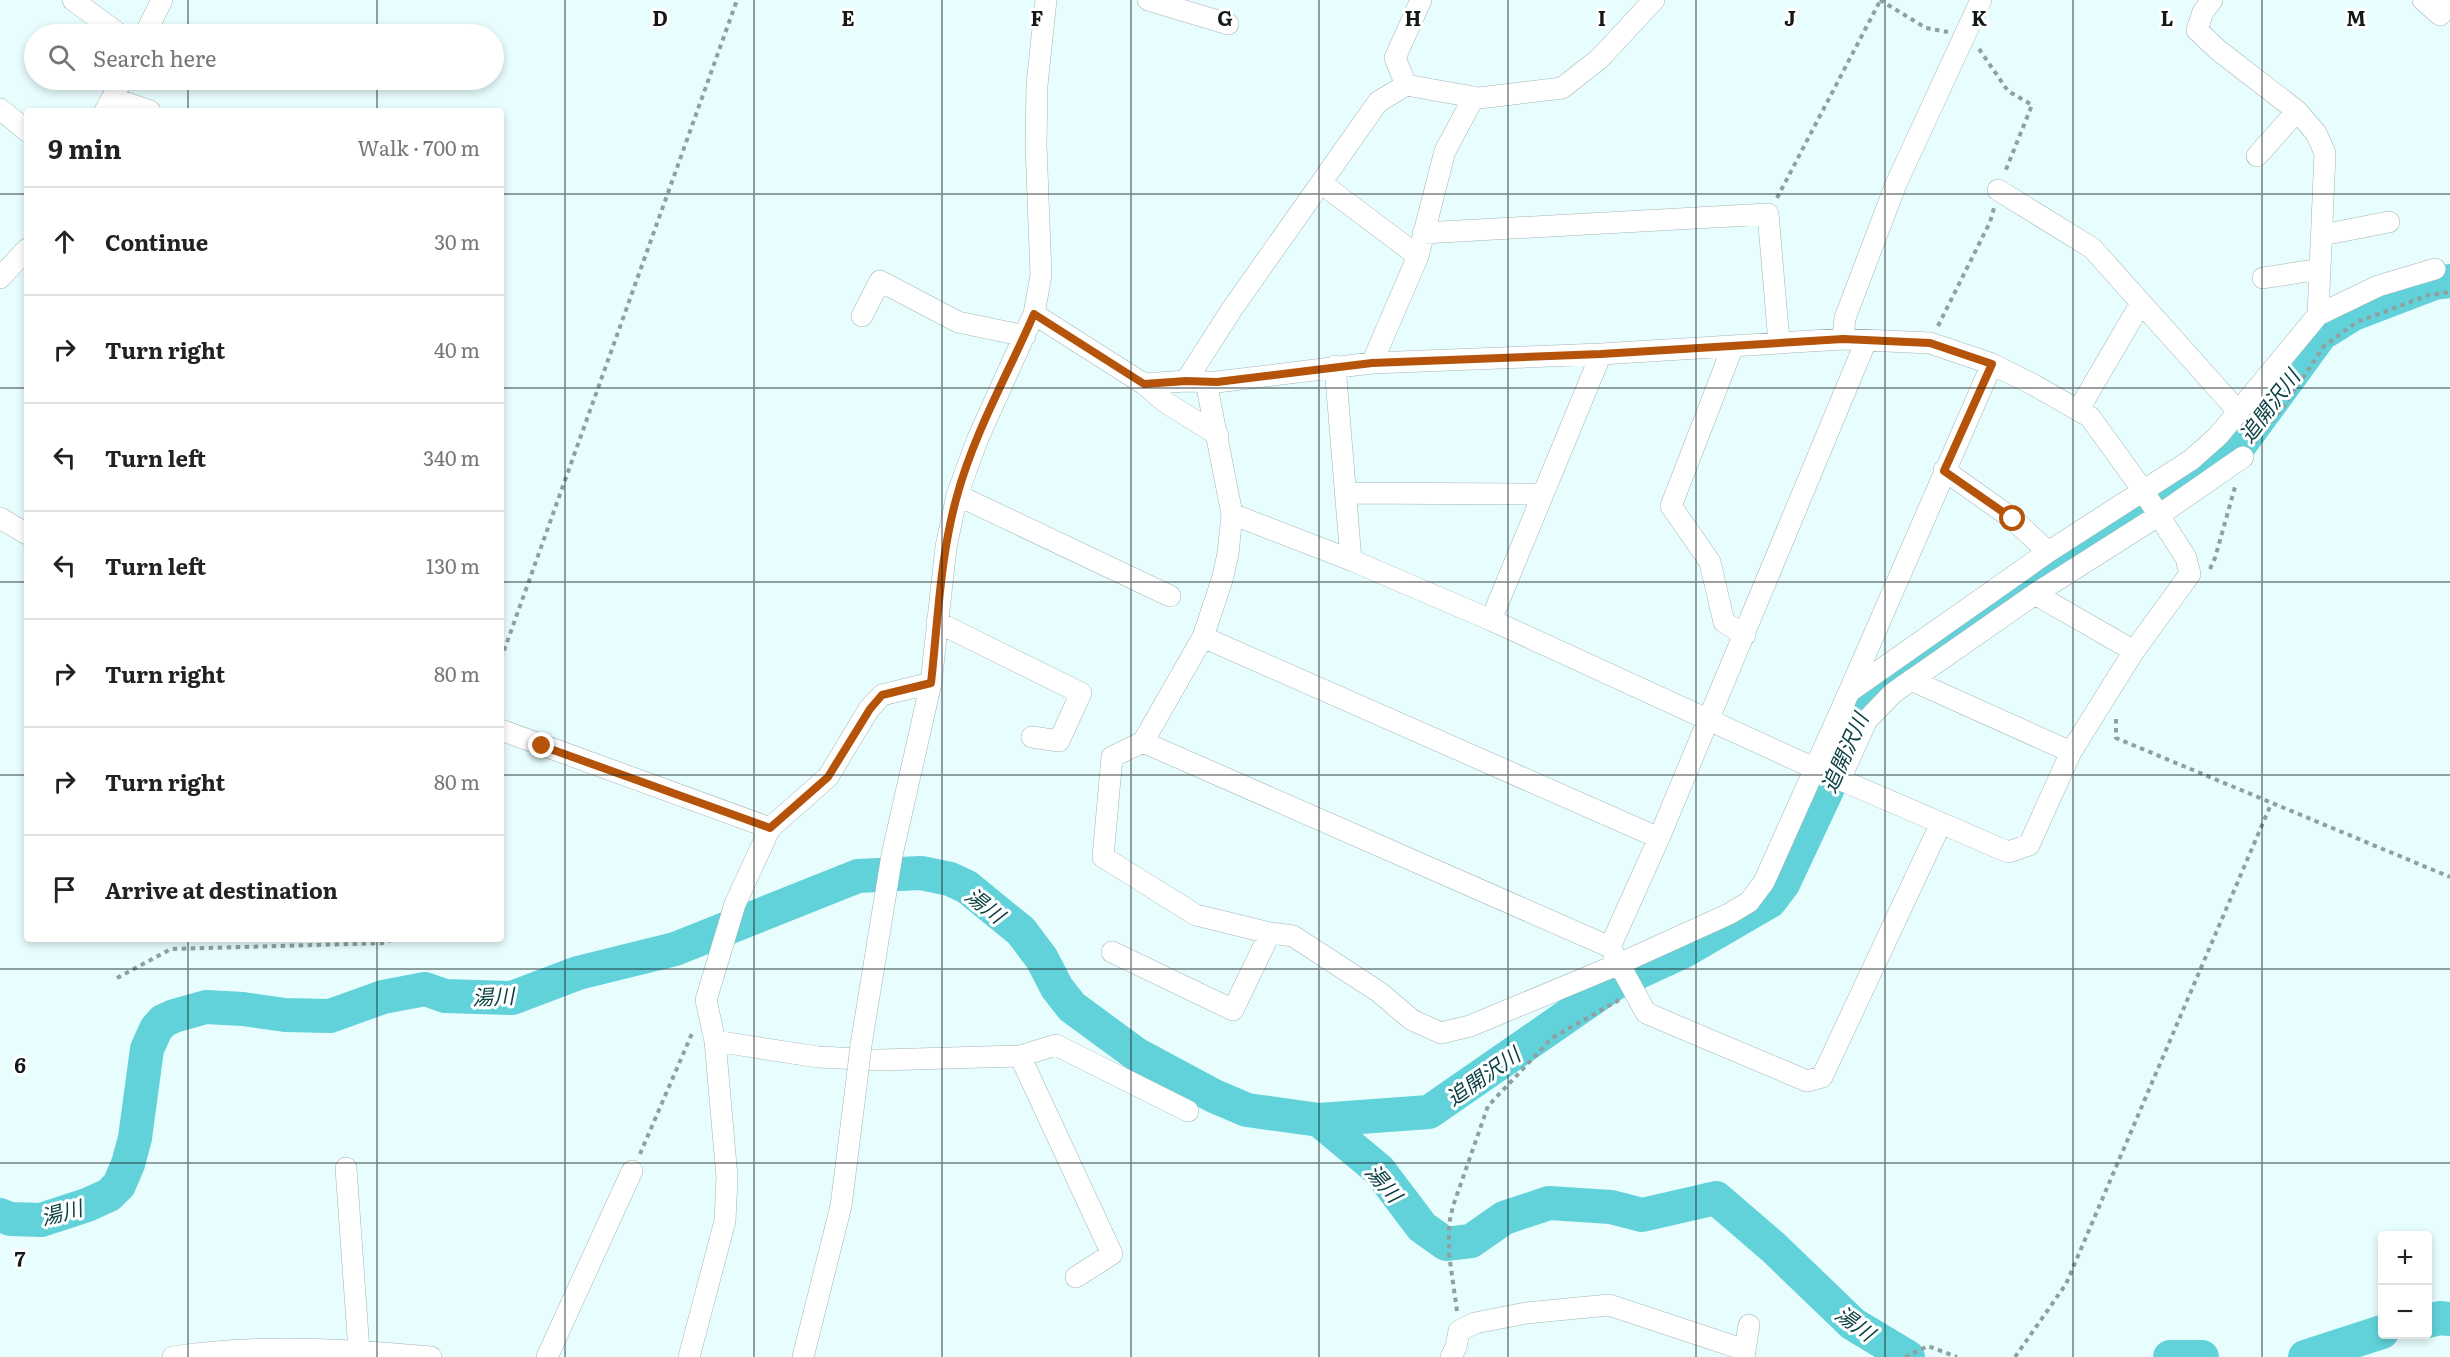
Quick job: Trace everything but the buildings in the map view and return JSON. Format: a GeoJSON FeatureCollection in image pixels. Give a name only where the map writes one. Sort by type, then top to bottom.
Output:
{"type":"FeatureCollection","features":[{"type":"Feature","properties":{"kind":"street"},"geometry":{"type":"LineString","coordinates":[[74,0],[105,24]]}},
{"type":"Feature","properties":{"kind":"street"},"geometry":{"type":"LineString","coordinates":[[151,24],[162,0]]}},
{"type":"Feature","properties":{"kind":"street"},"geometry":{"type":"LineString","coordinates":[[803,1357],[841,1206],[861,1045],[882,914],[892,855],[931,683],[946,547],[957,495],[978,438],[1034,314],[1041,275],[1036,145],[1037,85],[1046,0]]}},
{"type":"Feature","properties":{"kind":"street"},"geometry":{"type":"LineString","coordinates":[[1148,0],[1228,24]]}},
{"type":"Feature","properties":{"kind":"street"},"geometry":{"type":"LineString","coordinates":[[1406,85],[1395,58],[1421,0]]}},
{"type":"Feature","properties":{"kind":"street"},"geometry":{"type":"LineString","coordinates":[[1654,0],[1599,59],[1562,88],[1474,97],[1406,85],[1378,102],[1232,309],[1196,382],[1218,435],[1232,514],[1224,572],[1203,637],[1143,742],[1112,757],[1103,857],[1196,915],[1270,933],[1293,936],[1379,992],[1412,1020],[1441,1033],[1470,1026],[1623,973],[1749,902],[1764,882],[1827,774],[1879,705],[1911,680],[2035,594],[2150,504],[2191,460],[2218,436],[2237,410],[2318,315],[2378,286],[2435,269]]}},
{"type":"Feature","properties":{"kind":"street"},"geometry":{"type":"LineString","coordinates":[[1843,339],[1845,318],[1896,184],[1981,0]]}},
{"type":"Feature","properties":{"kind":"street"},"geometry":{"type":"LineString","coordinates":[[2212,0],[2203,12],[2197,30],[2218,50],[2297,111],[2316,133],[2325,153],[2318,315]]}},
{"type":"Feature","properties":{"kind":"street"},"geometry":{"type":"LineString","coordinates":[[2423,0],[2440,15],[2450,3]]}},
{"type":"Feature","properties":{"kind":"street"},"geometry":{"type":"LineString","coordinates":[[113,96],[143,108]]}},
{"type":"Feature","properties":{"kind":"street"},"geometry":{"type":"LineString","coordinates":[[1372,363],[1418,256],[1445,151],[1474,97]]}},
{"type":"Feature","properties":{"kind":"street"},"geometry":{"type":"LineString","coordinates":[[0,109],[24,129]]}},
{"type":"Feature","properties":{"kind":"street"},"geometry":{"type":"LineString","coordinates":[[2257,156],[2297,111]]}},
{"type":"Feature","properties":{"kind":"street"},"geometry":{"type":"LineString","coordinates":[[1321,183],[1418,256]]}},
{"type":"Feature","properties":{"kind":"street"},"geometry":{"type":"LineString","coordinates":[[1998,190],[2092,248],[2237,410]]}},
{"type":"Feature","properties":{"kind":"street"},"geometry":{"type":"LineString","coordinates":[[1423,233],[1768,214],[1779,342]]}},
{"type":"Feature","properties":{"kind":"street"},"geometry":{"type":"LineString","coordinates":[[2322,235],[2389,222]]}},
{"type":"Feature","properties":{"kind":"street"},"geometry":{"type":"LineString","coordinates":[[0,278],[24,252]]}},
{"type":"Feature","properties":{"kind":"street"},"geometry":{"type":"LineString","coordinates":[[2264,278],[2320,269]]}},
{"type":"Feature","properties":{"kind":"street"},"geometry":{"type":"LineString","coordinates":[[862,316],[880,281],[958,322],[1025,336]]}},
{"type":"Feature","properties":{"kind":"street"},"geometry":{"type":"LineString","coordinates":[[2079,409],[2141,303]]}},
{"type":"Feature","properties":{"kind":"street"},"geometry":{"type":"LineString","coordinates":[[1034,314],[1144,384],[1165,402],[1218,435]]}},
{"type":"Feature","properties":{"kind":"street"},"geometry":{"type":"LineString","coordinates":[[1144,384],[1196,382],[1372,363],[1601,354],[1843,339],[1930,343],[1992,364],[2079,409],[2090,417],[2186,558],[2190,574],[2134,651],[2071,752],[2029,845],[2008,852],[1827,774],[1491,621],[1350,560],[1232,514]]}},
{"type":"Feature","properties":{"kind":"street"},"geometry":{"type":"LineString","coordinates":[[1623,973],[1659,837],[1866,341]]}},
{"type":"Feature","properties":{"kind":"street"},"geometry":{"type":"LineString","coordinates":[[1733,346],[1671,506],[1710,562],[1724,622],[1745,634]]}},
{"type":"Feature","properties":{"kind":"street"},"geometry":{"type":"LineString","coordinates":[[1491,621],[1601,354]]}},
{"type":"Feature","properties":{"kind":"street"},"geometry":{"type":"LineString","coordinates":[[1827,774],[1849,692],[1992,364]]}},
{"type":"Feature","properties":{"kind":"street"},"geometry":{"type":"LineString","coordinates":[[1335,366],[1350,560]]}},
{"type":"Feature","properties":{"kind":"street"},"geometry":{"type":"LineString","coordinates":[[1849,692],[2048,552],[2243,457]]}},
{"type":"Feature","properties":{"kind":"street"},"geometry":{"type":"LineString","coordinates":[[1944,471],[2013,519],[2048,552]]}},
{"type":"Feature","properties":{"kind":"street"},"geometry":{"type":"LineString","coordinates":[[1345,493],[1543,494]]}},
{"type":"Feature","properties":{"kind":"street"},"geometry":{"type":"LineString","coordinates":[[957,495],[1170,596]]}},
{"type":"Feature","properties":{"kind":"street"},"geometry":{"type":"LineString","coordinates":[[0,519],[24,532]]}},
{"type":"Feature","properties":{"kind":"street"},"geometry":{"type":"LineString","coordinates":[[2035,594],[2134,651]]}},
{"type":"Feature","properties":{"kind":"street"},"geometry":{"type":"LineString","coordinates":[[937,622],[1081,693],[1059,741],[1032,737]]}},
{"type":"Feature","properties":{"kind":"street"},"geometry":{"type":"LineString","coordinates":[[1203,637],[1659,837]]}},
{"type":"Feature","properties":{"kind":"street"},"geometry":{"type":"LineString","coordinates":[[1911,680],[2071,752]]}},
{"type":"Feature","properties":{"kind":"street"},"geometry":{"type":"LineString","coordinates":[[689,1357],[725,1221],[727,1177],[715,1041],[706,1000],[735,904],[770,828],[828,777],[870,709],[882,695],[931,683]]}},
{"type":"Feature","properties":{"kind":"street"},"geometry":{"type":"LineString","coordinates":[[504,731],[770,828]]}},
{"type":"Feature","properties":{"kind":"street"},"geometry":{"type":"LineString","coordinates":[[1143,742],[1623,973],[1646,1013],[1808,1081],[1822,1077],[1941,823]]}},
{"type":"Feature","properties":{"kind":"street"},"geometry":{"type":"LineString","coordinates":[[1112,952],[1233,1010],[1270,933]]}},
{"type":"Feature","properties":{"kind":"street"},"geometry":{"type":"LineString","coordinates":[[715,1041],[818,1057],[880,1060],[1020,1056],[1056,1046],[1188,1111]]}},
{"type":"Feature","properties":{"kind":"street"},"geometry":{"type":"LineString","coordinates":[[1020,1056],[1112,1254],[1076,1277]]}},
{"type":"Feature","properties":{"kind":"street"},"geometry":{"type":"LineString","coordinates":[[346,1168],[359,1351]]}},
{"type":"Feature","properties":{"kind":"street"},"geometry":{"type":"LineString","coordinates":[[547,1357],[632,1172]]}},
{"type":"Feature","properties":{"kind":"street"},"geometry":{"type":"LineString","coordinates":[[1450,1357],[1456,1347],[1459,1331],[1475,1323],[1526,1313],[1609,1305],[1744,1354],[1749,1325]]}},
{"type":"Feature","properties":{"kind":"street"},"geometry":{"type":"LineString","coordinates":[[173,1357],[359,1351],[431,1357]]}},
{"type":"Feature","properties":{"kind":"path"},"geometry":{"type":"LineString","coordinates":[[504,651],[737,0]]}},
{"type":"Feature","properties":{"kind":"path"},"geometry":{"type":"LineString","coordinates":[[1768,214],[1880,0],[1926,28],[1964,35]]}},
{"type":"Feature","properties":{"kind":"path"},"geometry":{"type":"LineString","coordinates":[[2206,576],[2215,558],[2243,457],[2284,406],[2324,346],[2357,322],[2429,295],[2450,292]]}},
{"type":"Feature","properties":{"kind":"path"},"geometry":{"type":"LineString","coordinates":[[2115,714],[2116,738],[2450,878]]}},
{"type":"Feature","properties":{"kind":"path"},"geometry":{"type":"LineString","coordinates":[[2015,1357],[2066,1284],[2271,804]]}},
{"type":"Feature","properties":{"kind":"path"},"geometry":{"type":"LineString","coordinates":[[117,978],[171,949],[388,942]]}},
{"type":"Feature","properties":{"kind":"path"},"geometry":{"type":"LineString","coordinates":[[1459,1331],[1449,1254],[1449,1224],[1452,1206],[1488,1106],[1552,1038],[1623,973]]}},
{"type":"Feature","properties":{"kind":"path"},"geometry":{"type":"LineString","coordinates":[[632,1172],[706,1000]]}},
{"type":"Feature","properties":{"kind":"path"},"geometry":{"type":"LineString","coordinates":[[1905,1357],[1928,1346],[1957,1357]]}},
{"type":"Feature","properties":{"kind":"waterway","name":"湯川"},"geometry":{"type":"LineString","coordinates":[[0,1215],[10,1219],[41,1220],[87,1205],[109,1195],[119,1185],[135,1138],[147,1049],[156,1029],[163,1021],[174,1016],[206,1007],[285,1015],[330,1016],[383,997],[425,989],[445,996],[512,998],[578,973],[675,949],[858,876],[921,873],[950,879],[967,887],[1021,931],[1042,959],[1057,988],[1072,1007],[1136,1054],[1214,1096],[1247,1110],[1319,1120],[1429,1112],[1615,983],[1684,951],[1770,901],[1783,884],[1835,773],[1851,727],[1870,697],[1896,675],[2209,468],[2242,442],[2321,334],[2353,314],[2434,283],[2450,281]]}},
{"type":"Feature","properties":{"kind":"waterway","name":"湯川"},"geometry":{"type":"LineString","coordinates":[[1319,1120],[1379,1170],[1422,1227],[1446,1244],[1471,1241],[1504,1218],[1549,1203],[1611,1207],[1642,1215],[1716,1198],[1773,1247],[1853,1324],[1908,1357]]}},
{"type":"Feature","properties":{"kind":"waterway","name":"湯川"},"geometry":{"type":"LineString","coordinates":[[2432,1320],[2450,1319]]}},
{"type":"Feature","properties":{"kind":"waterway","name":"湯川"},"geometry":{"type":"LineString","coordinates":[[2305,1357],[2378,1333]]}},
{"type":"Feature","properties":{"kind":"waterway","name":"湯川"},"geometry":{"type":"LineString","coordinates":[[2170,1357],[2202,1357]]}},
{"type":"Feature","properties":{"kind":"route"},"geometry":{"type":"LineString","coordinates":[[542,746],[770,828],[828,777],[870,709],[882,695],[931,683],[946,547],[957,495],[978,438],[1034,314],[1144,384],[1186,381],[1217,382],[1372,363],[1601,354],[1843,339],[1930,343],[1992,364],[1944,471],[2013,519]]}},
{"type":"Feature","properties":{"kind":"water label","name":"追開沢川"},"geometry":{"type":"Point","coordinates":[2268,405]}},
{"type":"Feature","properties":{"kind":"water label","name":"追開沢川"},"geometry":{"type":"Point","coordinates":[1843,752]}},
{"type":"Feature","properties":{"kind":"water label","name":"追開沢川"},"geometry":{"type":"Point","coordinates":[1482,1075]}}]}
